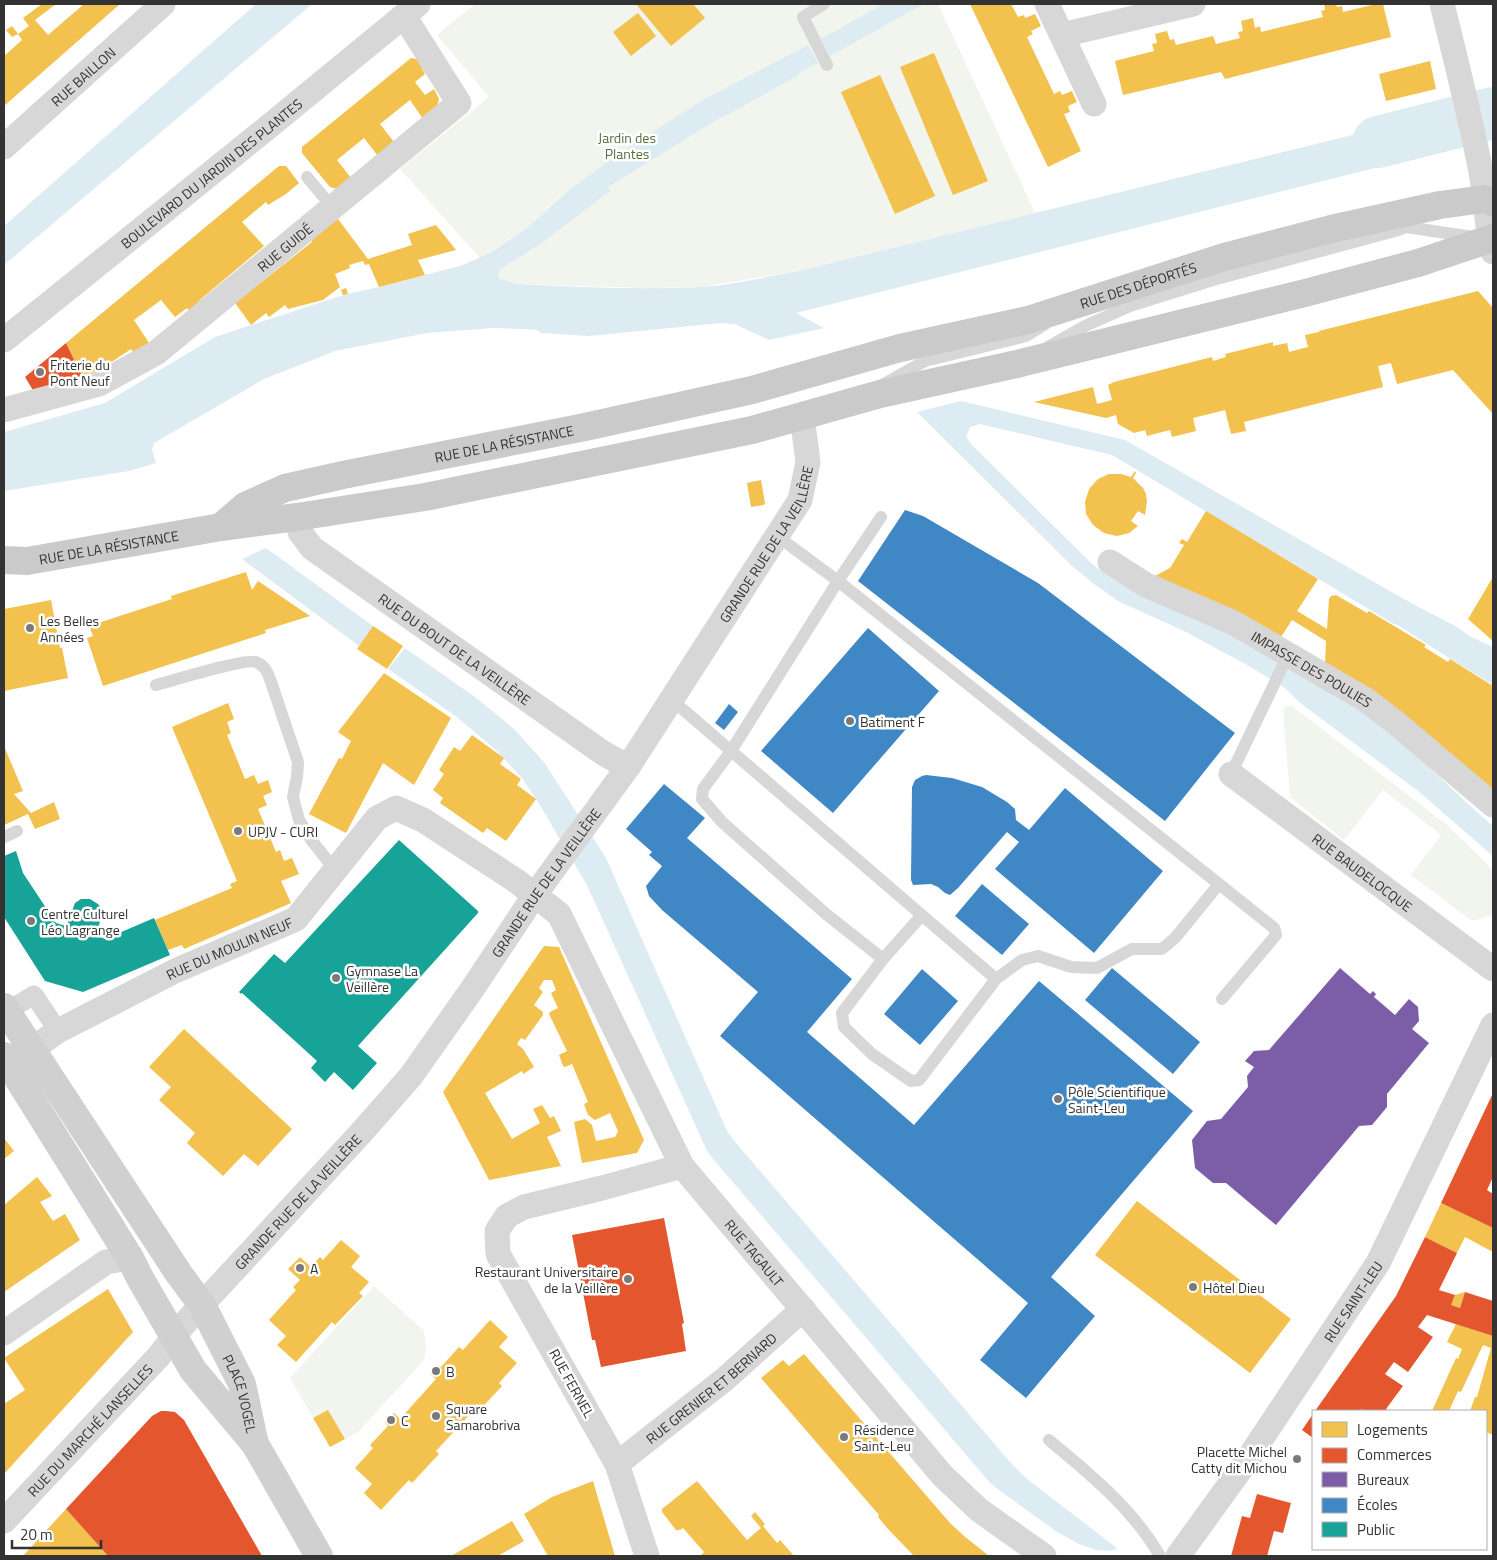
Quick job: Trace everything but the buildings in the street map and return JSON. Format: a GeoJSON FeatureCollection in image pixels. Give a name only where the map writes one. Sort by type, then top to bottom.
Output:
{"type":"FeatureCollection","features":[{"type":"Feature","properties":{"kind":"main road","name":"RUE DES DÉPORTÉS"},"geometry":{"type":"LineString","coordinates":[[794,379],[900,348],[1028,320],[1224,257],[1322,231],[1440,205],[1490,199]]}},
{"type":"Feature","properties":{"kind":"main road"},"geometry":{"type":"LineString","coordinates":[[802,416],[856,400],[1017,364],[1305,293],[1492,243]]}},
{"type":"Feature","properties":{"kind":"main road","name":"RUE DE LA RÉSISTANCE"},"geometry":{"type":"LineString","coordinates":[[221,527],[245,506],[285,488],[585,427],[794,379]]}},
{"type":"Feature","properties":{"kind":"main road","name":"RUE DE LA RÉSISTANCE"},"geometry":{"type":"LineString","coordinates":[[4,576],[16,561],[221,527],[425,497],[752,430],[802,416]]}},
{"type":"Feature","properties":{"kind":"main road","name":"PLACE VOGEL"},"geometry":{"type":"LineString","coordinates":[[5,1010],[179,1274],[202,1305],[242,1384],[255,1444]]}},
{"type":"Feature","properties":{"kind":"main road","name":"PLACE VOGEL"},"geometry":{"type":"LineString","coordinates":[[4,1056],[130,1258],[193,1370],[255,1444]]}},
{"type":"Feature","properties":{"kind":"main road"},"geometry":{"type":"LineString","coordinates":[[255,1444],[319,1556]]}},
{"type":"Feature","properties":{"kind":"street","name":"RUE BAILLON"},"geometry":{"type":"LineString","coordinates":[[4,147],[163,4]]}},
{"type":"Feature","properties":{"kind":"street"},"geometry":{"type":"LineString","coordinates":[[1047,4],[1094,104]]}},
{"type":"Feature","properties":{"kind":"street"},"geometry":{"type":"LineString","coordinates":[[1062,34],[1193,4]]}},
{"type":"Feature","properties":{"kind":"street"},"geometry":{"type":"LineString","coordinates":[[1442,4],[1490,199],[1492,243]]}},
{"type":"Feature","properties":{"kind":"street","name":"RUE GUIDÉ"},"geometry":{"type":"LineString","coordinates":[[4,410],[99,384],[156,353],[459,103],[411,10]]}},
{"type":"Feature","properties":{"kind":"street","name":"BOULEVARD DU JARDIN DES PLANTES"},"geometry":{"type":"LineString","coordinates":[[4,340],[411,10]]}},
{"type":"Feature","properties":{"kind":"street","name":"GRANDE RUE DE LA VEILLÈRE"},"geometry":{"type":"LineString","coordinates":[[173,1337],[411,1076],[473,988],[534,896],[628,767],[800,500],[808,462],[802,416]]}},
{"type":"Feature","properties":{"kind":"street","name":"RUE DU BOUT DE LA VEILLÈRE"},"geometry":{"type":"LineString","coordinates":[[297,517],[300,532],[312,548],[603,753],[628,767]]}},
{"type":"Feature","properties":{"kind":"street","name":"IMPASSE DES POULIES"},"geometry":{"type":"LineString","coordinates":[[1110,562],[1146,584],[1234,623],[1366,700],[1493,805]]}},
{"type":"Feature","properties":{"kind":"street","name":"RUE BAUDELOCQUE"},"geometry":{"type":"LineString","coordinates":[[1231,774],[1493,969]]}},
{"type":"Feature","properties":{"kind":"street","name":"RUE DU MOULIN NEUF"},"geometry":{"type":"LineString","coordinates":[[32,1049],[58,1031],[175,971],[296,919],[377,818],[396,808]]}},
{"type":"Feature","properties":{"kind":"street","name":"RUE TAGAULT"},"geometry":{"type":"LineString","coordinates":[[396,808],[423,820],[515,880],[559,914],[682,1166],[942,1475],[979,1510],[1044,1556]]}},
{"type":"Feature","properties":{"kind":"street"},"geometry":{"type":"LineString","coordinates":[[5,1010],[34,995],[58,1031]]}},
{"type":"Feature","properties":{"kind":"street","name":"RUE SAINT-LEU"},"geometry":{"type":"LineString","coordinates":[[1178,1556],[1246,1462],[1378,1263],[1493,1025]]}},
{"type":"Feature","properties":{"kind":"street","name":"RUE FERNEL"},"geometry":{"type":"LineString","coordinates":[[647,1556],[617,1464],[498,1254],[497,1231],[507,1216],[524,1207],[682,1166]]}},
{"type":"Feature","properties":{"kind":"street"},"geometry":{"type":"LineString","coordinates":[[4,1333],[106,1262],[130,1258]]}},
{"type":"Feature","properties":{"kind":"street","name":"RUE GRENIER ET BERNARD"},"geometry":{"type":"LineString","coordinates":[[617,1464],[725,1379],[803,1309]]}},
{"type":"Feature","properties":{"kind":"street","name":"RUE DU MARCHÉ LANSELLES"},"geometry":{"type":"LineString","coordinates":[[4,1521],[159,1356],[173,1337]]}},
{"type":"Feature","properties":{"kind":"lane"},"geometry":{"type":"LineString","coordinates":[[824,4],[803,16],[827,65]]}},
{"type":"Feature","properties":{"kind":"lane"},"geometry":{"type":"LineString","coordinates":[[307,177],[332,208]]}},
{"type":"Feature","properties":{"kind":"lane"},"geometry":{"type":"LineString","coordinates":[[1017,364],[1085,326],[1130,306],[1213,280],[1406,227],[1492,243]]}},
{"type":"Feature","properties":{"kind":"lane"},"geometry":{"type":"LineString","coordinates":[[856,400],[926,361],[1026,336],[1081,303]]}},
{"type":"Feature","properties":{"kind":"lane"},"geometry":{"type":"LineString","coordinates":[[881,517],[838,581],[731,751],[703,789],[702,799],[722,822],[826,914],[883,959]]}},
{"type":"Feature","properties":{"kind":"lane"},"geometry":{"type":"LineString","coordinates":[[777,536],[838,581],[1274,928],[1276,935],[1222,999]]}},
{"type":"Feature","properties":{"kind":"lane"},"geometry":{"type":"LineString","coordinates":[[1231,774],[1288,655]]}},
{"type":"Feature","properties":{"kind":"lane"},"geometry":{"type":"LineString","coordinates":[[156,685],[254,660],[264,666],[298,762],[293,797],[299,820],[312,841],[335,870]]}},
{"type":"Feature","properties":{"kind":"lane"},"geometry":{"type":"LineString","coordinates":[[672,700],[996,979]]}},
{"type":"Feature","properties":{"kind":"lane"},"geometry":{"type":"LineString","coordinates":[[4,837],[17,831]]}},
{"type":"Feature","properties":{"kind":"lane"},"geometry":{"type":"LineString","coordinates":[[922,915],[883,959],[842,1014],[844,1027],[872,1054],[911,1081],[919,1080],[996,979],[1022,960],[1038,956],[1071,966],[1096,968],[1132,949],[1162,948],[1175,938],[1219,884]]}},
{"type":"Feature","properties":{"kind":"lane"},"geometry":{"type":"LineString","coordinates":[[1050,1440],[1103,1486],[1150,1539],[1160,1556]]}},
{"type":"Feature","properties":{"kind":"green space","name":"Jardin des Plantes"},"geometry":{"type":"Polygon","coordinates":[[[475,4],[938,4],[1035,213],[803,270],[702,287],[644,288],[517,284],[498,278],[400,169],[489,97],[437,35],[475,4]]]}},
{"type":"Feature","properties":{"kind":"green space"},"geometry":{"type":"Polygon","coordinates":[[[1292,706],[1447,825],[1493,870],[1493,915],[1472,921],[1411,875],[1441,835],[1383,790],[1344,840],[1290,797],[1283,708],[1292,706]]]}},
{"type":"Feature","properties":{"kind":"green space"},"geometry":{"type":"Polygon","coordinates":[[[374,1286],[424,1331],[426,1347],[424,1360],[358,1432],[345,1439],[328,1410],[313,1418],[290,1378],[374,1286]]]}},
{"type":"Feature","properties":{"kind":"shaded area"},"geometry":{"type":"Polygon","coordinates":[[[256,4],[312,4],[4,265],[4,226],[256,4]]]}},
{"type":"Feature","properties":{"kind":"shaded area"},"geometry":{"type":"Polygon","coordinates":[[[883,4],[924,4],[830,56],[821,39],[883,4]]]}},
{"type":"Feature","properties":{"kind":"shaded area"},"geometry":{"type":"Polygon","coordinates":[[[808,45],[818,63],[718,119],[608,187],[610,191],[546,240],[499,270],[498,278],[517,284],[609,288],[701,287],[752,280],[803,270],[1446,112],[1455,148],[796,313],[824,328],[769,340],[735,324],[721,323],[589,336],[541,333],[537,330],[493,328],[427,333],[335,351],[264,379],[154,443],[152,450],[156,463],[129,471],[4,491],[4,432],[105,403],[215,337],[343,295],[463,265],[492,252],[526,229],[573,187],[621,152],[703,100],[808,45]]]}},
{"type":"Feature","properties":{"kind":"shaded area"},"geometry":{"type":"Polygon","coordinates":[[[1493,101],[1493,135],[1486,103],[1493,101]]]}},
{"type":"Feature","properties":{"kind":"shaded area"},"geometry":{"type":"Polygon","coordinates":[[[961,401],[1125,440],[1411,603],[1459,628],[1469,636],[1493,647],[1493,685],[1398,625],[1112,455],[980,424],[970,427],[966,437],[972,445],[1100,570],[1124,585],[1218,626],[1333,691],[1405,744],[1493,826],[1493,856],[1418,791],[1299,702],[1285,688],[1184,631],[1118,601],[1072,566],[917,412],[961,401]]]}},
{"type":"Feature","properties":{"kind":"shaded area"},"geometry":{"type":"Polygon","coordinates":[[[266,548],[373,626],[359,646],[242,559],[266,548]]]}},
{"type":"Feature","properties":{"kind":"shaded area"},"geometry":{"type":"Polygon","coordinates":[[[405,648],[475,697],[501,718],[514,729],[544,762],[606,858],[727,1131],[736,1143],[1010,1462],[1026,1478],[1118,1549],[1109,1551],[1096,1550],[1079,1544],[1057,1532],[991,1484],[708,1153],[587,885],[538,802],[522,778],[495,749],[453,714],[388,669],[405,648]]]}},
{"type":"Feature","properties":{"kind":"waterway"},"geometry":{"type":"LineString","coordinates":[[1378,142],[1493,113]]}},
{"type":"Feature","properties":{"kind":"place","name":"Friterie du Pont Neuf"},"geometry":{"type":"Point","coordinates":[40,372]}},
{"type":"Feature","properties":{"kind":"place","name":"Les Belles Années"},"geometry":{"type":"Point","coordinates":[30,628]}},
{"type":"Feature","properties":{"kind":"place","name":"Batiment F"},"geometry":{"type":"Point","coordinates":[850,721]}},
{"type":"Feature","properties":{"kind":"place","name":"UPJV - CURI"},"geometry":{"type":"Point","coordinates":[238,831]}},
{"type":"Feature","properties":{"kind":"place","name":"Centre Culturel Léo Lagrange"},"geometry":{"type":"Point","coordinates":[31,921]}},
{"type":"Feature","properties":{"kind":"place","name":"Gymnase La Veillère"},"geometry":{"type":"Point","coordinates":[336,978]}},
{"type":"Feature","properties":{"kind":"place","name":"Pôle Scientifique Saint-Leu"},"geometry":{"type":"Point","coordinates":[1058,1099]}},
{"type":"Feature","properties":{"kind":"place","name":"A"},"geometry":{"type":"Point","coordinates":[300,1268]}},
{"type":"Feature","properties":{"kind":"place","name":"Restaurant Universitaire de la Veillère"},"geometry":{"type":"Point","coordinates":[628,1279]}},
{"type":"Feature","properties":{"kind":"place","name":"Hôtel Dieu"},"geometry":{"type":"Point","coordinates":[1193,1287]}},
{"type":"Feature","properties":{"kind":"place","name":"B"},"geometry":{"type":"Point","coordinates":[436,1371]}},
{"type":"Feature","properties":{"kind":"place","name":"Square Samarobriva"},"geometry":{"type":"Point","coordinates":[436,1416]}},
{"type":"Feature","properties":{"kind":"place","name":"C"},"geometry":{"type":"Point","coordinates":[391,1420]}},
{"type":"Feature","properties":{"kind":"place","name":"Résidence Saint-Leu"},"geometry":{"type":"Point","coordinates":[844,1437]}},
{"type":"Feature","properties":{"kind":"place","name":"Placette Michel Catty dit Michou"},"geometry":{"type":"Point","coordinates":[1297,1459]}}]}
